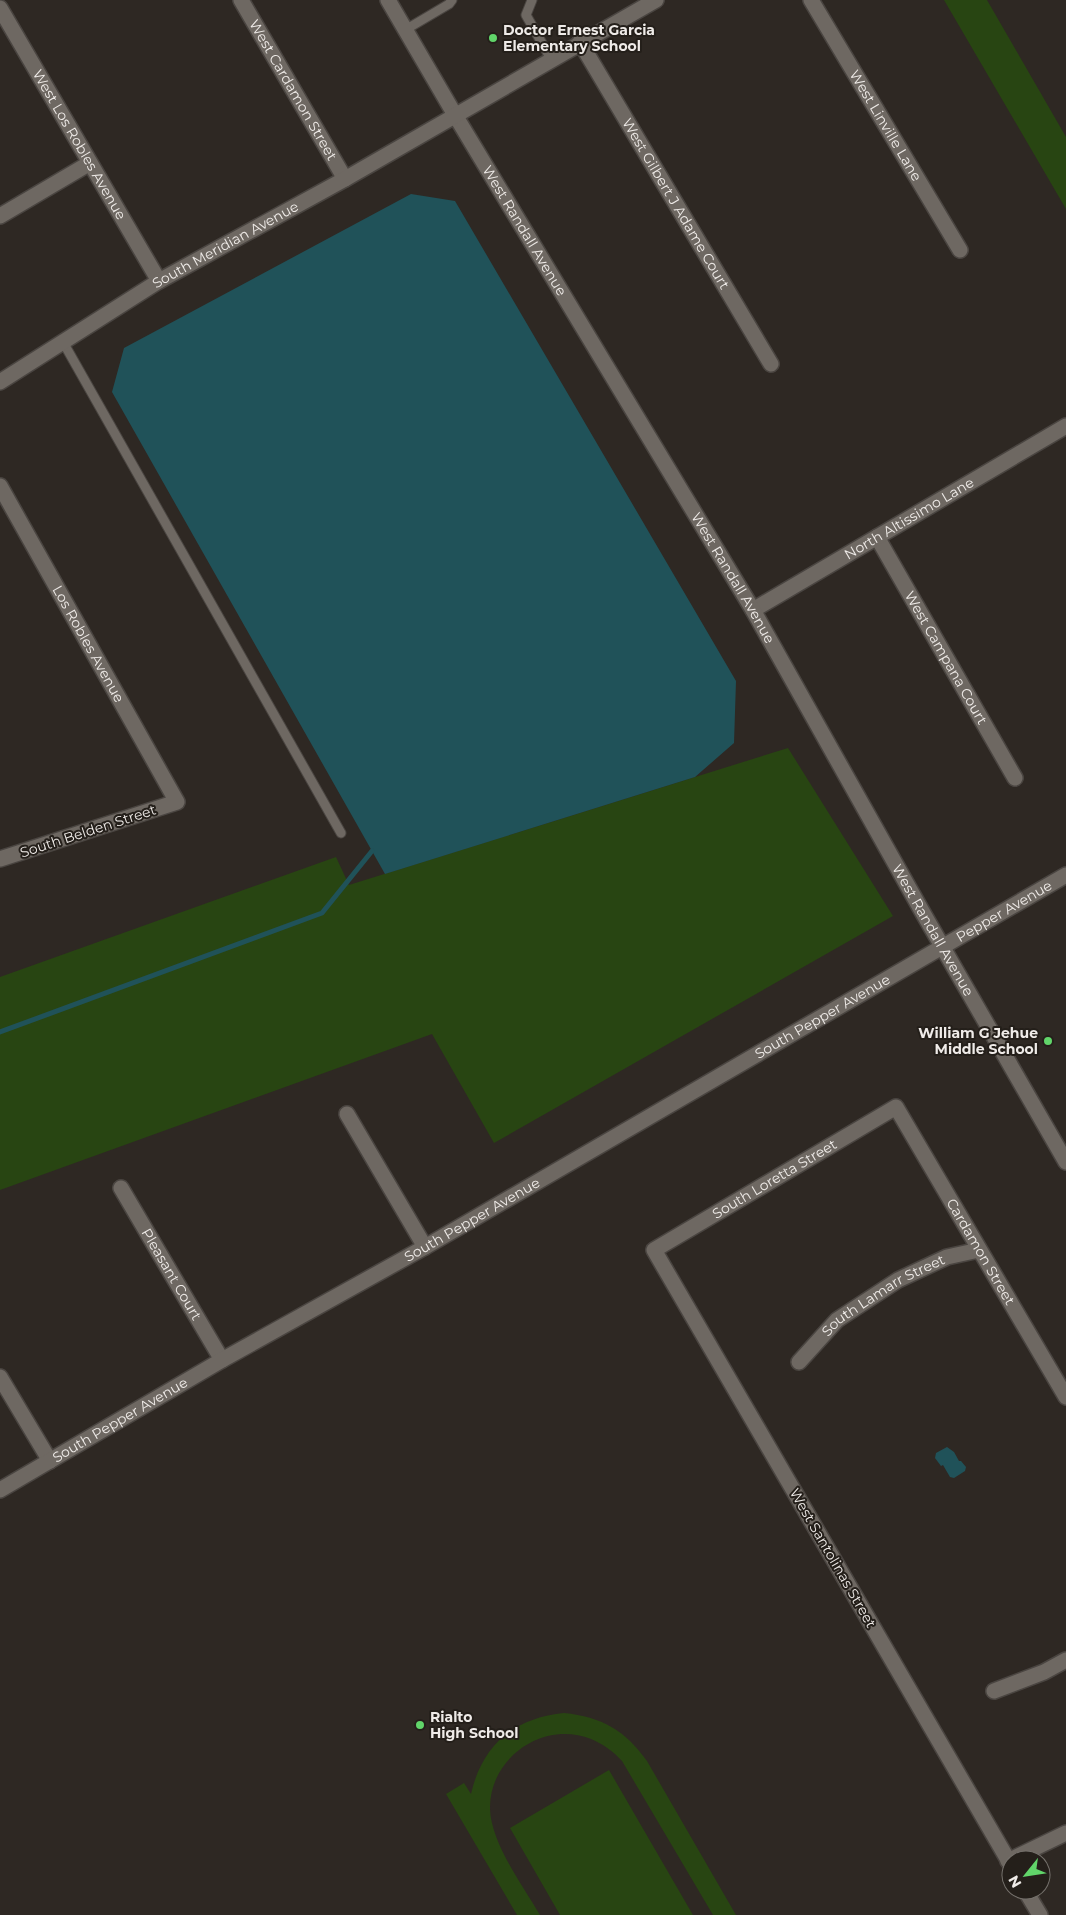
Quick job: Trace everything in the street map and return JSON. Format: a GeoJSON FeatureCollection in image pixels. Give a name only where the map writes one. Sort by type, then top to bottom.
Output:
{"type":"FeatureCollection","features":[{"type":"Feature","properties":{"kind":"street","name":"West Cardamon Street"},"geometry":{"type":"LineString","coordinates":[[241,0],[345,178]]}},
{"type":"Feature","properties":{"kind":"street","name":"West Randall Avenue"},"geometry":{"type":"LineString","coordinates":[[388,0],[455,115],[753,610],[942,947],[1066,1162]]}},
{"type":"Feature","properties":{"kind":"street","name":"South Meridian Avenue"},"geometry":{"type":"LineString","coordinates":[[0,382],[159,281],[345,178],[656,0]]}},
{"type":"Feature","properties":{"kind":"street","name":"West Linville Lane"},"geometry":{"type":"LineString","coordinates":[[812,0],[960,250]]}},
{"type":"Feature","properties":{"kind":"street","name":"West Los Robles Avenue"},"geometry":{"type":"LineString","coordinates":[[0,8],[159,281]]}},
{"type":"Feature","properties":{"kind":"street","name":"West Gilbert J Adame Court"},"geometry":{"type":"LineString","coordinates":[[580,42],[771,364]]}},
{"type":"Feature","properties":{"kind":"street"},"geometry":{"type":"LineString","coordinates":[[0,216],[90,164]]}},
{"type":"Feature","properties":{"kind":"street","name":"North Altissimo Lane"},"geometry":{"type":"LineString","coordinates":[[753,610],[1066,426]]}},
{"type":"Feature","properties":{"kind":"street","name":"Los Robles Avenue"},"geometry":{"type":"LineString","coordinates":[[0,486],[177,802]]}},
{"type":"Feature","properties":{"kind":"street","name":"West Campana Court"},"geometry":{"type":"LineString","coordinates":[[877,537],[1015,778]]}},
{"type":"Feature","properties":{"kind":"street","name":"South Belden Street"},"geometry":{"type":"LineString","coordinates":[[1,857],[177,802]]}},
{"type":"Feature","properties":{"kind":"street","name":"Pepper Avenue"},"geometry":{"type":"LineString","coordinates":[[942,947],[1066,875]]}},
{"type":"Feature","properties":{"kind":"street","name":"South Pepper Avenue"},"geometry":{"type":"LineString","coordinates":[[0,1490],[222,1360],[425,1247],[942,947]]}},
{"type":"Feature","properties":{"kind":"street","name":"Cardamon Street"},"geometry":{"type":"LineString","coordinates":[[896,1106],[1064,1389]]}},
{"type":"Feature","properties":{"kind":"street","name":"South Loretta Street"},"geometry":{"type":"LineString","coordinates":[[654,1250],[896,1106]]}},
{"type":"Feature","properties":{"kind":"street"},"geometry":{"type":"LineString","coordinates":[[347,1114],[425,1247]]}},
{"type":"Feature","properties":{"kind":"street","name":"Pleasant Court"},"geometry":{"type":"LineString","coordinates":[[120,1188],[222,1360]]}},
{"type":"Feature","properties":{"kind":"street","name":"West Santolinas Street"},"geometry":{"type":"LineString","coordinates":[[654,1250],[1002,1850]]}},
{"type":"Feature","properties":{"kind":"street","name":"South Lamarr Street"},"geometry":{"type":"LineString","coordinates":[[799,1362],[837,1320],[898,1280],[947,1257],[980,1250]]}},
{"type":"Feature","properties":{"kind":"street"},"geometry":{"type":"LineString","coordinates":[[0,1377],[50,1461]]}},
{"type":"Feature","properties":{"kind":"street"},"geometry":{"type":"LineString","coordinates":[[994,1691],[1044,1672],[1066,1660]]}},
{"type":"Feature","properties":{"kind":"street"},"geometry":{"type":"LineString","coordinates":[[1034,1850],[1066,1833]]}},
{"type":"Feature","properties":{"kind":"street"},"geometry":{"type":"LineString","coordinates":[[1032,1900],[1040,1915]]}},
{"type":"Feature","properties":{"kind":"lane"},"geometry":{"type":"LineString","coordinates":[[405,30],[449,4],[452,0]]}},
{"type":"Feature","properties":{"kind":"lane"},"geometry":{"type":"LineString","coordinates":[[532,0],[526,15],[551,59]]}},
{"type":"Feature","properties":{"kind":"lane"},"geometry":{"type":"LineString","coordinates":[[63,342],[341,833]]}},
{"type":"Feature","properties":{"kind":"green space"},"geometry":{"type":"Polygon","coordinates":[[[944,0],[987,0],[1066,137],[1066,209],[944,0]]]}},
{"type":"Feature","properties":{"kind":"green space"},"geometry":{"type":"Polygon","coordinates":[[[788,748],[893,916],[494,1143],[432,1034],[0,1190],[0,977],[336,857],[349,885],[788,748]]]}},
{"type":"Feature","properties":{"kind":"green space"},"geometry":{"type":"Polygon","coordinates":[[[564,1713],[590,1718],[612,1727],[639,1750],[736,1915],[713,1915],[622,1761],[600,1743],[573,1734],[555,1735],[538,1739],[522,1748],[509,1759],[499,1774],[492,1791],[490,1809],[496,1836],[509,1864],[540,1915],[517,1915],[446,1794],[464,1783],[471,1794],[483,1761],[503,1737],[516,1728],[546,1716],[564,1713]]]}},
{"type":"Feature","properties":{"kind":"green space"},"geometry":{"type":"Polygon","coordinates":[[[609,1770],[693,1915],[560,1915],[510,1828],[609,1770]]]}},
{"type":"Feature","properties":{"kind":"water"},"geometry":{"type":"Polygon","coordinates":[[[411,194],[455,201],[736,681],[734,743],[695,777],[385,874],[112,392],[124,348],[411,194]]]}},
{"type":"Feature","properties":{"kind":"water"},"geometry":{"type":"Polygon","coordinates":[[[947,1447],[954,1452],[959,1461],[966,1467],[965,1471],[954,1478],[950,1477],[943,1465],[941,1466],[935,1458],[936,1453],[947,1447]]]}},
{"type":"Feature","properties":{"kind":"waterway"},"geometry":{"type":"LineString","coordinates":[[0,1032],[322,913],[372,851]]}},
{"type":"Feature","properties":{"kind":"place","name":"Doctor Ernest Garcia Elementary School"},"geometry":{"type":"Point","coordinates":[493,38]}},
{"type":"Feature","properties":{"kind":"place","name":"William G Jehue Middle School"},"geometry":{"type":"Point","coordinates":[1048,1041]}},
{"type":"Feature","properties":{"kind":"place","name":"Rialto High School"},"geometry":{"type":"Point","coordinates":[420,1725]}}]}
